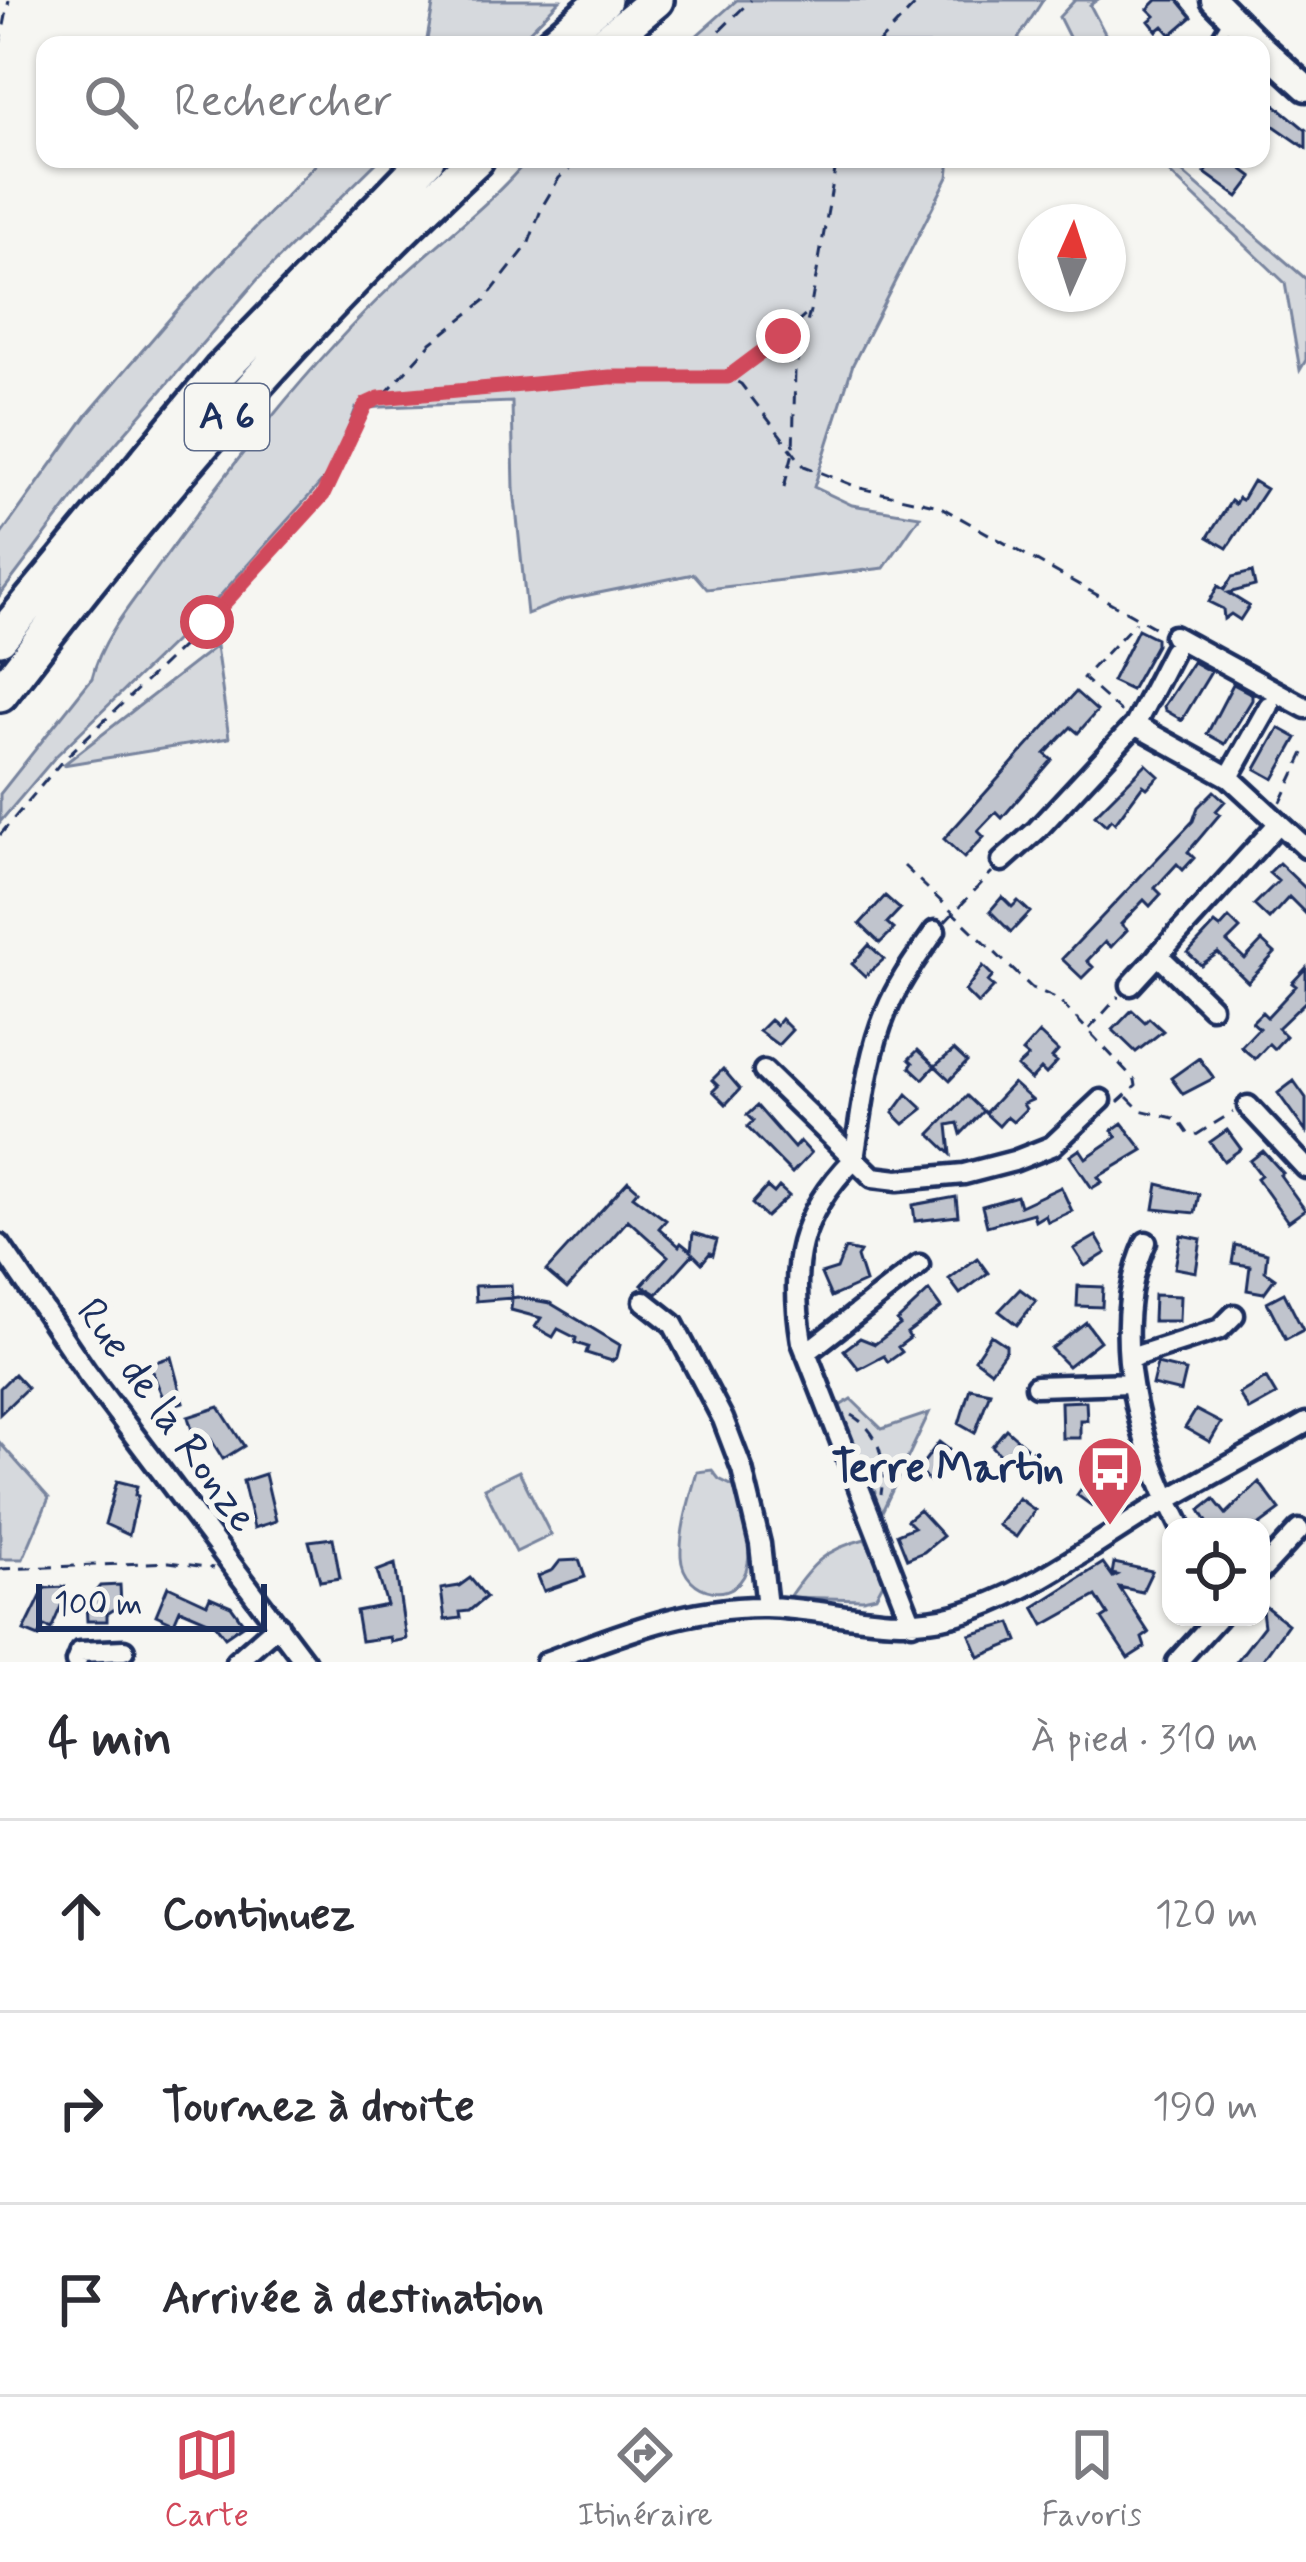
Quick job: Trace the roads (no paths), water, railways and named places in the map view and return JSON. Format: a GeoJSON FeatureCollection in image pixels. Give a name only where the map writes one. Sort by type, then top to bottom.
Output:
{"type":"FeatureCollection","features":[{"type":"Feature","properties":{"kind":"highway"},"geometry":{"type":"LineString","coordinates":[[562,36],[604,0]]}},
{"type":"Feature","properties":{"kind":"highway"},"geometry":{"type":"LineString","coordinates":[[613,36],[656,0]]}},
{"type":"Feature","properties":{"kind":"highway","name":"A 6"},"geometry":{"type":"LineString","coordinates":[[0,638],[206,388],[418,168]]}},
{"type":"Feature","properties":{"kind":"highway","name":"A 6"},"geometry":{"type":"LineString","coordinates":[[0,694],[178,472],[380,252],[467,168]]}},
{"type":"Feature","properties":{"kind":"street"},"geometry":{"type":"LineString","coordinates":[[1222,8],[1250,36]]}},
{"type":"Feature","properties":{"kind":"street"},"geometry":{"type":"LineString","coordinates":[[1270,55],[1306,88]]}},
{"type":"Feature","properties":{"kind":"street"},"geometry":{"type":"LineString","coordinates":[[1002,861],[1136,724],[1174,644],[1306,708]]}},
{"type":"Feature","properties":{"kind":"street"},"geometry":{"type":"LineString","coordinates":[[1229,777],[1269,706]]}},
{"type":"Feature","properties":{"kind":"street"},"geometry":{"type":"LineString","coordinates":[[1136,724],[1229,777],[1306,848]]}},
{"type":"Feature","properties":{"kind":"street"},"geometry":{"type":"LineString","coordinates":[[1131,985],[1276,821]]}},
{"type":"Feature","properties":{"kind":"street"},"geometry":{"type":"LineString","coordinates":[[909,1623],[806,1353],[796,1306],[796,1273],[824,1190],[854,1160],[885,1014],[906,972],[935,931]]}},
{"type":"Feature","properties":{"kind":"street"},"geometry":{"type":"LineString","coordinates":[[1158,955],[1211,1006]]}},
{"type":"Feature","properties":{"kind":"street"},"geometry":{"type":"LineString","coordinates":[[764,1071],[873,1177],[898,1180],[964,1174],[1014,1161],[1052,1146],[1101,1100]]}},
{"type":"Feature","properties":{"kind":"street"},"geometry":{"type":"LineString","coordinates":[[1248,1106],[1306,1168]]}},
{"type":"Feature","properties":{"kind":"street"},"geometry":{"type":"LineString","coordinates":[[1146,1242],[1134,1270],[1127,1324],[1131,1383],[1176,1518]]}},
{"type":"Feature","properties":{"kind":"street","name":"Rue de la Ronze"},"geometry":{"type":"LineString","coordinates":[[0,1245],[87,1373],[305,1662]]}},
{"type":"Feature","properties":{"kind":"street"},"geometry":{"type":"LineString","coordinates":[[806,1353],[919,1265]]}},
{"type":"Feature","properties":{"kind":"street"},"geometry":{"type":"LineString","coordinates":[[644,1300],[673,1324],[729,1435],[760,1544],[767,1607]]}},
{"type":"Feature","properties":{"kind":"street"},"geometry":{"type":"LineString","coordinates":[[1130,1358],[1220,1329],[1234,1315]]}},
{"type":"Feature","properties":{"kind":"street"},"geometry":{"type":"LineString","coordinates":[[1036,1386],[1131,1383]]}},
{"type":"Feature","properties":{"kind":"street"},"geometry":{"type":"LineString","coordinates":[[546,1662],[636,1628],[717,1609],[767,1607],[909,1623],[957,1615],[1014,1591],[1306,1424]]}},
{"type":"Feature","properties":{"kind":"street"},"geometry":{"type":"LineString","coordinates":[[1270,1561],[1299,1530]]}},
{"type":"Feature","properties":{"kind":"street"},"geometry":{"type":"LineString","coordinates":[[236,1662],[278,1625]]}},
{"type":"Feature","properties":{"kind":"street"},"geometry":{"type":"LineString","coordinates":[[1177,1662],[1210,1626]]}},
{"type":"Feature","properties":{"kind":"street"},"geometry":{"type":"LineString","coordinates":[[76,1662],[80,1652],[124,1650]]}},
{"type":"Feature","properties":{"kind":"place","name":"Terre Martin"},"geometry":{"type":"Point","coordinates":[1110,1528]}}]}
